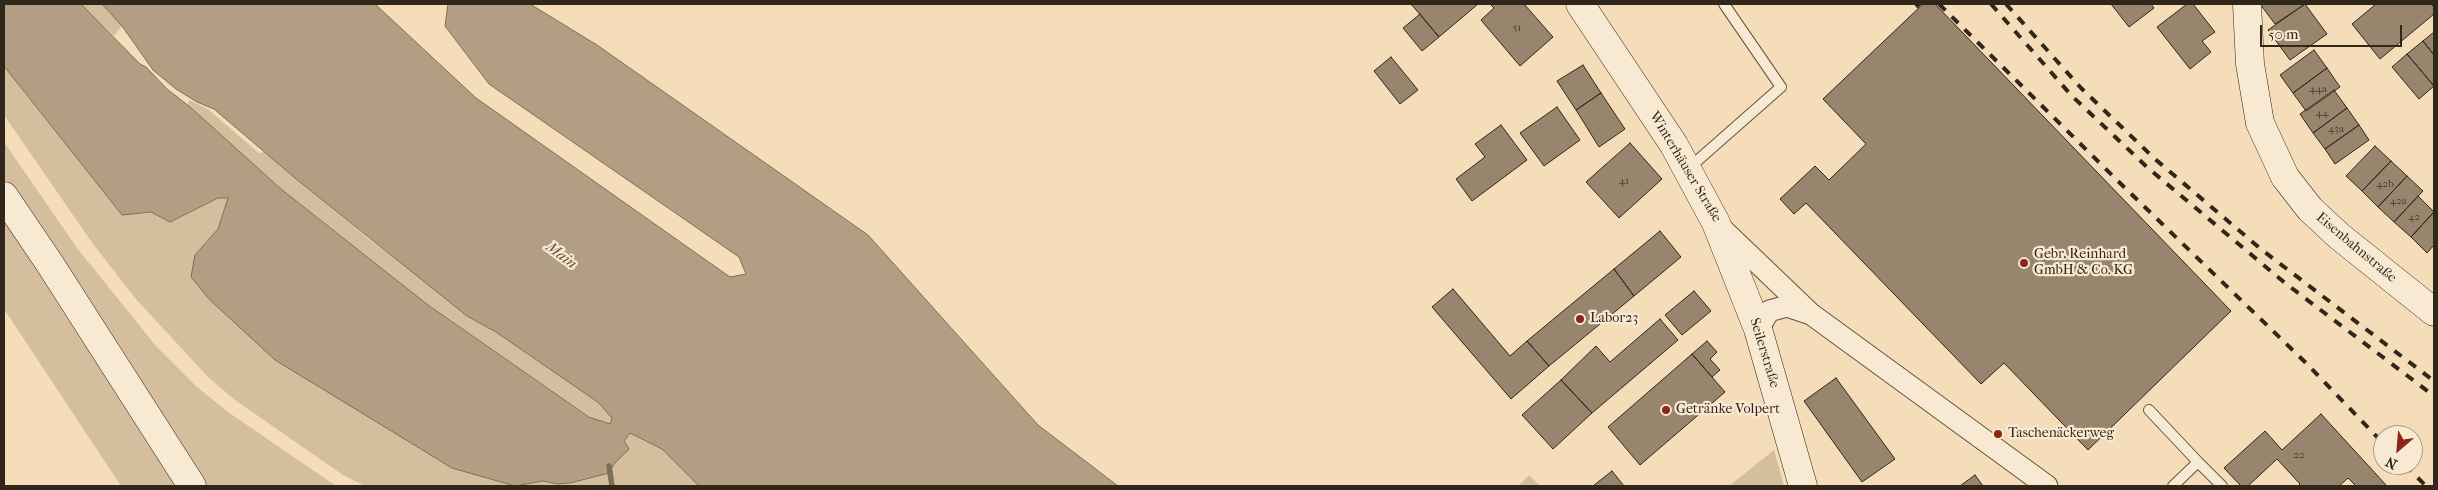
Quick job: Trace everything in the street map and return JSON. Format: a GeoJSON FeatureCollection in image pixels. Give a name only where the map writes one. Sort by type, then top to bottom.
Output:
{"type":"FeatureCollection","features":[{"type":"Feature","properties":{"kind":"main road","name":"Winterhäuser Straße"},"geometry":{"type":"LineString","coordinates":[[1580,4],[1688,168],[1716,223]]}},
{"type":"Feature","properties":{"kind":"main road","name":"Eisenbahnstraße"},"geometry":{"type":"LineString","coordinates":[[2247,4],[2250,64],[2260,123],[2285,177],[2310,209],[2340,236],[2434,312]]}},
{"type":"Feature","properties":{"kind":"main road"},"geometry":{"type":"LineString","coordinates":[[4,196],[50,264],[192,486]]}},
{"type":"Feature","properties":{"kind":"main road","name":"Seilerstraße"},"geometry":{"type":"LineString","coordinates":[[1716,223],[1758,329],[1803,486]]}},
{"type":"Feature","properties":{"kind":"street","name":"Winterhäuser Straße"},"geometry":{"type":"LineString","coordinates":[[1716,223],[1811,314],[2047,486]]}},
{"type":"Feature","properties":{"kind":"street","name":"Winterhäuser Straße"},"geometry":{"type":"LineString","coordinates":[[1758,329],[1769,311],[1787,306],[1811,314]]}},
{"type":"Feature","properties":{"kind":"lane"},"geometry":{"type":"LineString","coordinates":[[1688,168],[1781,87],[1724,4]]}},
{"type":"Feature","properties":{"kind":"lane"},"geometry":{"type":"LineString","coordinates":[[2149,410],[2222,486]]}},
{"type":"Feature","properties":{"kind":"lane"},"geometry":{"type":"LineString","coordinates":[[2174,486],[2198,462]]}},
{"type":"Feature","properties":{"kind":"shaded area"},"geometry":{"type":"Polygon","coordinates":[[[81,4],[102,4],[122,26],[114,36],[81,4]]]}},
{"type":"Feature","properties":{"kind":"shaded area"},"geometry":{"type":"Polygon","coordinates":[[[4,66],[122,215],[151,212],[170,222],[218,198],[228,198],[218,229],[195,255],[515,486],[365,486],[343,475],[235,400],[208,377],[135,298],[93,244],[4,115],[4,66]]]}},
{"type":"Feature","properties":{"kind":"shaded area"},"geometry":{"type":"Polygon","coordinates":[[[190,100],[209,110],[259,153],[265,152],[369,239],[438,290],[467,316],[496,332],[599,403],[613,418],[610,424],[590,417],[428,305],[281,189],[187,105],[190,100]]]}},
{"type":"Feature","properties":{"kind":"shaded area"},"geometry":{"type":"Polygon","coordinates":[[[4,142],[77,248],[156,346],[197,387],[228,412],[336,486],[205,486],[122,354],[4,178],[4,142]]]}},
{"type":"Feature","properties":{"kind":"shaded area"},"geometry":{"type":"Polygon","coordinates":[[[4,209],[185,486],[121,486],[4,309],[4,209]]]}},
{"type":"Feature","properties":{"kind":"shaded area"},"geometry":{"type":"Polygon","coordinates":[[[630,433],[662,449],[699,486],[515,486],[543,481],[557,484],[609,473],[614,464],[629,449],[623,441],[630,433]]]}},
{"type":"Feature","properties":{"kind":"shaded area"},"geometry":{"type":"Polygon","coordinates":[[[1774,450],[1784,486],[1729,486],[1774,450]]]}},
{"type":"Feature","properties":{"kind":"shaded area"},"geometry":{"type":"Polygon","coordinates":[[[1529,475],[1540,486],[1518,486],[1529,475]]]}},
{"type":"Feature","properties":{"kind":"water","name":"Main"},"geometry":{"type":"Polygon","coordinates":[[[4,4],[81,4],[167,89],[190,107],[281,189],[428,305],[589,417],[610,424],[612,418],[599,403],[496,332],[467,316],[295,178],[214,109],[197,102],[176,89],[153,70],[122,26],[102,4],[375,4],[476,98],[730,277],[746,274],[739,257],[489,84],[445,26],[448,4],[530,4],[597,45],[868,235],[1038,425],[1118,486],[699,486],[662,449],[630,433],[624,441],[629,449],[614,464],[609,473],[570,483],[557,484],[543,481],[515,486],[452,468],[275,360],[210,300],[191,277],[195,255],[218,229],[228,198],[218,198],[170,222],[151,212],[122,215],[4,66],[4,4]]]}},
{"type":"Feature","properties":{"kind":"building"},"geometry":{"type":"Polygon","coordinates":[[[1411,4],[1478,4],[1439,37],[1411,4]]]}},
{"type":"Feature","properties":{"kind":"building"},"geometry":{"type":"Polygon","coordinates":[[[1490,4],[1524,4],[1553,37],[1520,66],[1481,20],[1494,8],[1490,4]]]}},
{"type":"Feature","properties":{"kind":"building","name":"Gebr. Reinhard GmbH & Co. KG"},"geometry":{"type":"Polygon","coordinates":[[[1923,4],[1935,4],[2231,311],[2088,450],[2004,363],[1981,384],[1806,203],[1794,214],[1780,199],[1815,166],[1829,180],[1866,144],[1823,99],[1923,4]]]}},
{"type":"Feature","properties":{"kind":"building"},"geometry":{"type":"Polygon","coordinates":[[[2111,4],[2151,4],[2154,8],[2129,27],[2111,4]]]}},
{"type":"Feature","properties":{"kind":"building"},"geometry":{"type":"Polygon","coordinates":[[[2187,4],[2193,4],[2215,32],[2202,41],[2211,52],[2190,69],[2157,27],[2187,4]]]}},
{"type":"Feature","properties":{"kind":"building"},"geometry":{"type":"Polygon","coordinates":[[[2260,4],[2305,4],[2275,24],[2260,4]]]}},
{"type":"Feature","properties":{"kind":"building"},"geometry":{"type":"Polygon","coordinates":[[[2305,4],[2327,34],[2290,60],[2268,30],[2305,4]]]}},
{"type":"Feature","properties":{"kind":"building"},"geometry":{"type":"Polygon","coordinates":[[[2376,4],[2431,4],[2434,7],[2434,14],[2380,59],[2352,24],[2376,4]]]}},
{"type":"Feature","properties":{"kind":"building"},"geometry":{"type":"Polygon","coordinates":[[[1420,14],[1439,37],[1422,51],[1403,28],[1420,14]]]}},
{"type":"Feature","properties":{"kind":"building"},"geometry":{"type":"Polygon","coordinates":[[[2434,32],[2434,55],[2423,41],[2434,32]]]}},
{"type":"Feature","properties":{"kind":"building"},"geometry":{"type":"Polygon","coordinates":[[[2423,41],[2434,55],[2434,86],[2407,54],[2423,41]]]}},
{"type":"Feature","properties":{"kind":"building"},"geometry":{"type":"Polygon","coordinates":[[[2314,50],[2327,68],[2293,93],[2280,75],[2314,50]]]}},
{"type":"Feature","properties":{"kind":"building"},"geometry":{"type":"Polygon","coordinates":[[[2407,54],[2434,86],[2419,99],[2392,67],[2407,54]]]}},
{"type":"Feature","properties":{"kind":"building"},"geometry":{"type":"Polygon","coordinates":[[[1391,57],[1418,90],[1400,104],[1374,71],[1391,57]]]}},
{"type":"Feature","properties":{"kind":"building"},"geometry":{"type":"Polygon","coordinates":[[[1583,65],[1601,93],[1576,110],[1557,81],[1583,65]]]}},
{"type":"Feature","properties":{"kind":"building"},"geometry":{"type":"Polygon","coordinates":[[[2327,68],[2340,87],[2306,111],[2293,93],[2327,68]]]}},
{"type":"Feature","properties":{"kind":"building"},"geometry":{"type":"Polygon","coordinates":[[[2334,90],[2347,108],[2313,133],[2300,114],[2334,90]]]}},
{"type":"Feature","properties":{"kind":"building"},"geometry":{"type":"Polygon","coordinates":[[[1601,93],[1625,129],[1599,147],[1576,110],[1601,93]]]}},
{"type":"Feature","properties":{"kind":"building"},"geometry":{"type":"Polygon","coordinates":[[[1557,107],[1580,140],[1544,166],[1520,133],[1557,107]]]}},
{"type":"Feature","properties":{"kind":"building"},"geometry":{"type":"Polygon","coordinates":[[[2347,108],[2359,125],[2325,149],[2313,133],[2347,108]]]}},
{"type":"Feature","properties":{"kind":"building"},"geometry":{"type":"Polygon","coordinates":[[[1501,125],[1527,160],[1472,201],[1456,179],[1485,157],[1475,144],[1501,125]]]}},
{"type":"Feature","properties":{"kind":"building"},"geometry":{"type":"Polygon","coordinates":[[[2359,125],[2369,140],[2335,164],[2325,149],[2359,125]]]}},
{"type":"Feature","properties":{"kind":"building"},"geometry":{"type":"Polygon","coordinates":[[[1630,143],[1662,179],[1619,218],[1586,182],[1630,143]]]}},
{"type":"Feature","properties":{"kind":"building"},"geometry":{"type":"Polygon","coordinates":[[[2375,146],[2391,161],[2362,191],[2346,176],[2375,146]]]}},
{"type":"Feature","properties":{"kind":"building"},"geometry":{"type":"Polygon","coordinates":[[[2391,161],[2407,176],[2378,207],[2362,191],[2391,161]]]}},
{"type":"Feature","properties":{"kind":"building"},"geometry":{"type":"Polygon","coordinates":[[[2407,176],[2423,191],[2394,222],[2378,207],[2407,176]]]}},
{"type":"Feature","properties":{"kind":"building"},"geometry":{"type":"Polygon","coordinates":[[[2418,196],[2434,212],[2411,237],[2394,222],[2418,196]]]}},
{"type":"Feature","properties":{"kind":"building"},"geometry":{"type":"Polygon","coordinates":[[[2434,212],[2434,245],[2427,253],[2411,237],[2434,212]]]}},
{"type":"Feature","properties":{"kind":"building"},"geometry":{"type":"Polygon","coordinates":[[[1660,231],[1681,257],[1634,296],[1614,269],[1660,231]]]}},
{"type":"Feature","properties":{"kind":"building","name":"Labor23"},"geometry":{"type":"Polygon","coordinates":[[[1614,269],[1634,296],[1549,366],[1527,341],[1614,269]]]}},
{"type":"Feature","properties":{"kind":"building"},"geometry":{"type":"Polygon","coordinates":[[[1453,289],[1510,356],[1527,341],[1549,366],[1511,399],[1432,307],[1453,289]]]}},
{"type":"Feature","properties":{"kind":"building"},"geometry":{"type":"Polygon","coordinates":[[[1694,291],[1711,311],[1682,335],[1665,315],[1694,291]]]}},
{"type":"Feature","properties":{"kind":"building"},"geometry":{"type":"Polygon","coordinates":[[[1660,319],[1678,340],[1592,413],[1561,380],[1596,346],[1610,362],[1660,319]]]}},
{"type":"Feature","properties":{"kind":"building"},"geometry":{"type":"Polygon","coordinates":[[[1707,341],[1717,352],[1710,359],[1720,370],[1712,377],[1692,354],[1707,341]]]}},
{"type":"Feature","properties":{"kind":"building","name":"Getränke Volpert"},"geometry":{"type":"Polygon","coordinates":[[[1692,354],[1725,392],[1640,465],[1608,427],[1692,354]]]}},
{"type":"Feature","properties":{"kind":"building"},"geometry":{"type":"Polygon","coordinates":[[[1836,378],[1895,459],[1862,482],[1804,401],[1836,378]]]}},
{"type":"Feature","properties":{"kind":"building"},"geometry":{"type":"Polygon","coordinates":[[[1561,380],[1592,413],[1553,449],[1522,415],[1561,380]]]}},
{"type":"Feature","properties":{"kind":"building"},"geometry":{"type":"Polygon","coordinates":[[[2321,414],[2373,471],[2373,475],[2377,475],[2386,485],[2356,486],[2348,478],[2339,486],[2298,486],[2300,484],[2277,459],[2248,486],[2241,486],[2224,468],[2265,431],[2282,450],[2321,414]]]}},
{"type":"Feature","properties":{"kind":"building"},"geometry":{"type":"Polygon","coordinates":[[[1612,471],[1624,486],[1593,486],[1612,471]]]}},
{"type":"Feature","properties":{"kind":"building"},"geometry":{"type":"Polygon","coordinates":[[[1975,475],[1983,486],[1960,486],[1975,475]]]}},
{"type":"Feature","properties":{"kind":"waterway"},"geometry":{"type":"LineString","coordinates":[[609,466],[612,486]]}},
{"type":"Feature","properties":{"kind":"railway"},"geometry":{"type":"LineString","coordinates":[[1916,4],[1919,7]]}},
{"type":"Feature","properties":{"kind":"railway"},"geometry":{"type":"LineString","coordinates":[[1939,4],[2305,362],[2373,433]]}},
{"type":"Feature","properties":{"kind":"railway"},"geometry":{"type":"LineString","coordinates":[[1991,4],[2072,96],[2148,168],[2285,283],[2434,396]]}},
{"type":"Feature","properties":{"kind":"railway"},"geometry":{"type":"LineString","coordinates":[[2006,4],[2081,88],[2155,159],[2262,250],[2434,381]]}},
{"type":"Feature","properties":{"kind":"railway"},"geometry":{"type":"LineString","coordinates":[[2415,475],[2426,486]]}},
{"type":"Feature","properties":{"kind":"place","name":"Gebr. Reinhard GmbH & Co. KG"},"geometry":{"type":"Point","coordinates":[2024,263]}},
{"type":"Feature","properties":{"kind":"place","name":"Labor23"},"geometry":{"type":"Point","coordinates":[1580,319]}},
{"type":"Feature","properties":{"kind":"place","name":"Getränke Volpert"},"geometry":{"type":"Point","coordinates":[1666,410]}},
{"type":"Feature","properties":{"kind":"place","name":"Taschenäckerweg"},"geometry":{"type":"Point","coordinates":[1998,434]}}]}
